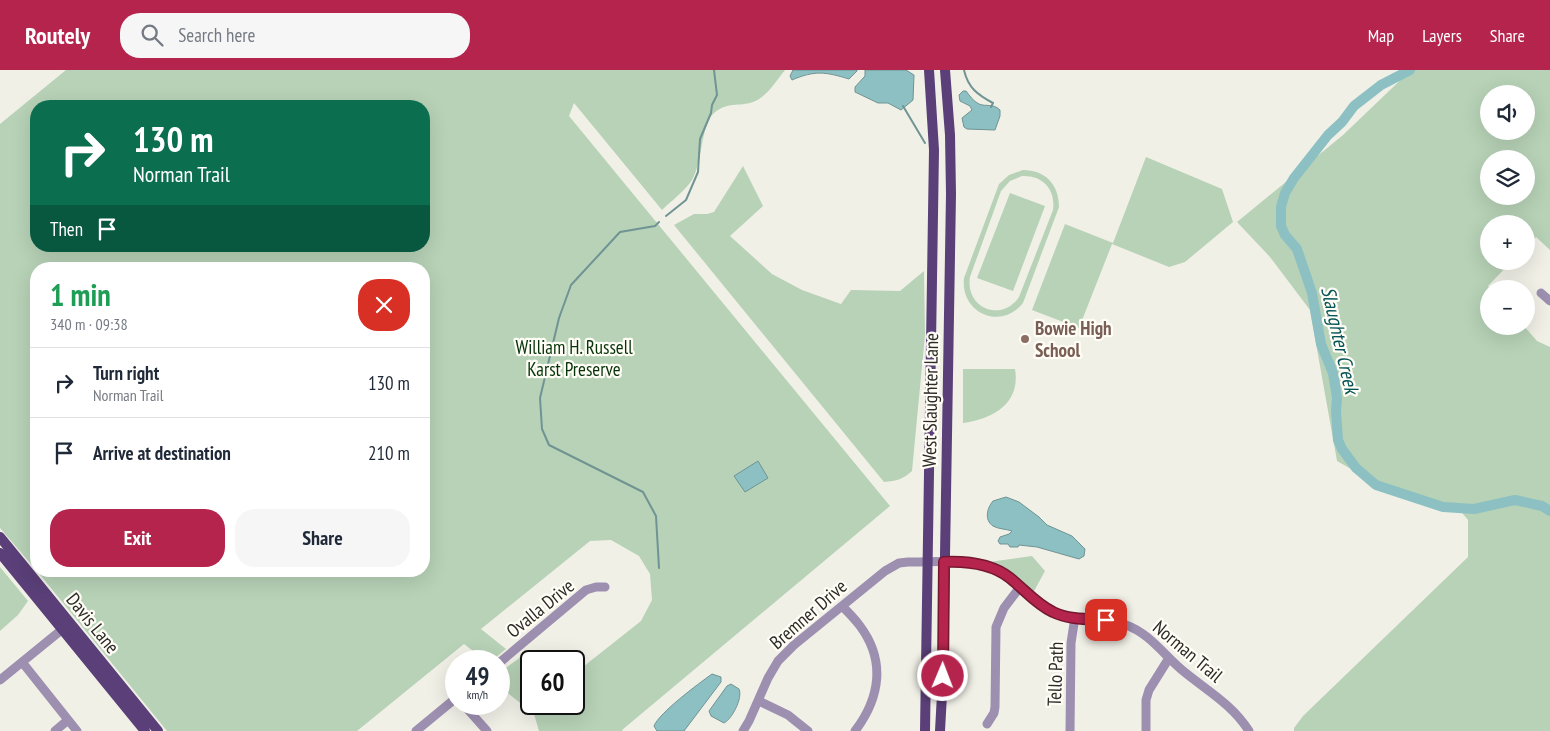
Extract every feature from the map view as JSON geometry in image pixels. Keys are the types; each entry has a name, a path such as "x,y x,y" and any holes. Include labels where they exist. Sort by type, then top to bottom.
{"main road":[{"name":"West Slaughter Lane","path":"924,731 934,150 929,70"},
{"name":"West Slaughter Lane","path":"940,731 943,676 951,194 945,70"},
{"path":"934,150 950,150"},
{"name":"Davis Lane","path":"0,537 145,731"},
{"name":"Davis Lane","path":"0,553 158,731"}],"street":[{"path":"1542,293 1550,301"},
{"name":"Bremner Drive","path":"743,731 778,661 794,646 892,567 908,562 928,562"},
{"name":"Norman Trail","path":"928,562 974,563 984,566 1004,574 1043,607 1054,613 1116,622 1142,633 1169,658 1226,704 1249,731"},
{"name":"Ovalla Drive","path":"510,654 586,590 605,587"},
{"path":"987,724 994,713 995,707 996,627 1004,608 1020,587"},
{"path":"842,606 866,634 872,648 877,669 877,686 873,701 868,713 855,731"},
{"name":"Tello Path","path":"1070,731 1071,648 1075,617"},
{"path":"0,680 66,626"},
{"path":"1146,731 1146,700 1149,690 1169,658"},
{"path":"22,662 77,731"},
{"path":"759,701 788,714 808,731"},
{"path":"416,731 445,707"},
{"path":"473,715 487,731"},
{"path":"56,731 68,720"}],"green space":[{"name":"William H. Russell Karst Preserve","path":"66,70 785,70 771,88 758,100 723,107 713,114 706,127 698,165 692,180 662,210 574,103 569,116 890,506 623,731 539,731 534,715 585,715 585,665 641,621 652,600 650,574 639,556 611,540 590,541 481,629 506,649 505,650 472,650 464,644 457,650 445,650 445,659 357,731 167,731 42,577 430,577 430,262 30,262 30,563 0,528 0,124"},
{"path":"1411,70 1550,70 1550,250 1535,238 1535,215 1480,215 1480,270 1503,270 1494,280 1480,280 1480,335 1532,335 1537,341 1550,347 1550,731 1294,731 1294,728 1303,716 1468,557 1468,520 1458,508 1381,486 1337,461 1310,310 1270,257 1237,222 1343,135"},
{"path":"1146,157 1222,189 1233,222 1185,262 1169,267 1112,244 1079,328 1032,310 1065,224 1113,243"},
{"path":"743,166 763,206 730,236 772,274 802,290 841,304 851,290 900,291 924,271 925,335 912,471 903,478 884,482 674,225 694,214 714,212"},
{"path":"1023,170 1044,176 1053,185 1059,207 1023,303 1014,311 1004,316 994,317 975,309 968,301 964,290 964,278 999,184 1009,175","holes":["1022,176 1029,176 1042,181 1050,190 1053,210 1019,297 1012,305 1003,309 994,310 986,308 973,297 970,288 970,277 1001,191 1010,181"]},
{"path":"1010,193 1045,206 1013,291 977,278"},
{"path":"963,369 1015,369 1016,381 1009,400 1002,408 984,418 963,423"},
{"path":"1032,556 1045,571 1033,593 1007,571 989,562"},
{"path":"0,567 28,601 18,615 0,631"},
{"name":"William H. Russell Karst Preserve","path":"520,657 520,703 510,695 510,665"}],"water":[{"path":"793,70 857,71 849,79 814,73 792,80 790,76"},
{"path":"865,70 906,70 914,75 913,100 901,110 888,103 878,103 855,92 855,87 865,76"},
{"path":"966,91 979,104 995,107 1000,110 995,130 967,129 964,127 962,118 972,110 970,106 960,101 959,95"},
{"path":"758,461 768,478 745,492 734,476"},
{"path":"1006,497 1019,502 1047,525 1072,536 1085,549 1084,556 1079,559 1037,547 1019,545 1018,547 1010,547 1008,544 1000,544 998,541 1000,537 1012,531 993,526 988,521 987,514 993,501"},
{"path":"712,674 721,677 721,682 684,731 657,731 654,726 657,720"},
{"path":"731,684 739,689 740,693 733,713 724,723 711,716 709,711 727,686"}],"waterway":[{"path":"666,216 686,200 698,172 700,139 717,95 714,70"},
{"path":"964,70 968,82 974,90 993,103 991,107"},
{"name":"Slaughter Creek","path":"1410,70 1381,85 1354,106 1294,178 1285,193 1281,207 1281,226 1285,235 1297,249 1312,293 1321,344 1333,373 1337,398 1338,440 1342,449 1356,468 1376,485 1443,507 1474,509 1515,500 1542,506 1550,511"},
{"path":"903,106 925,143"},
{"path":"659,222 655,226 620,232 571,285 559,318 540,398 542,429 549,445 643,492 656,516 659,568"}],"place":[{"name":"Bowie High School","path":"1025,339"}],"route":[{"path":"943,676 944,562 974,563 996,570 1010,578 1043,607 1054,613 1106,620"}]}
